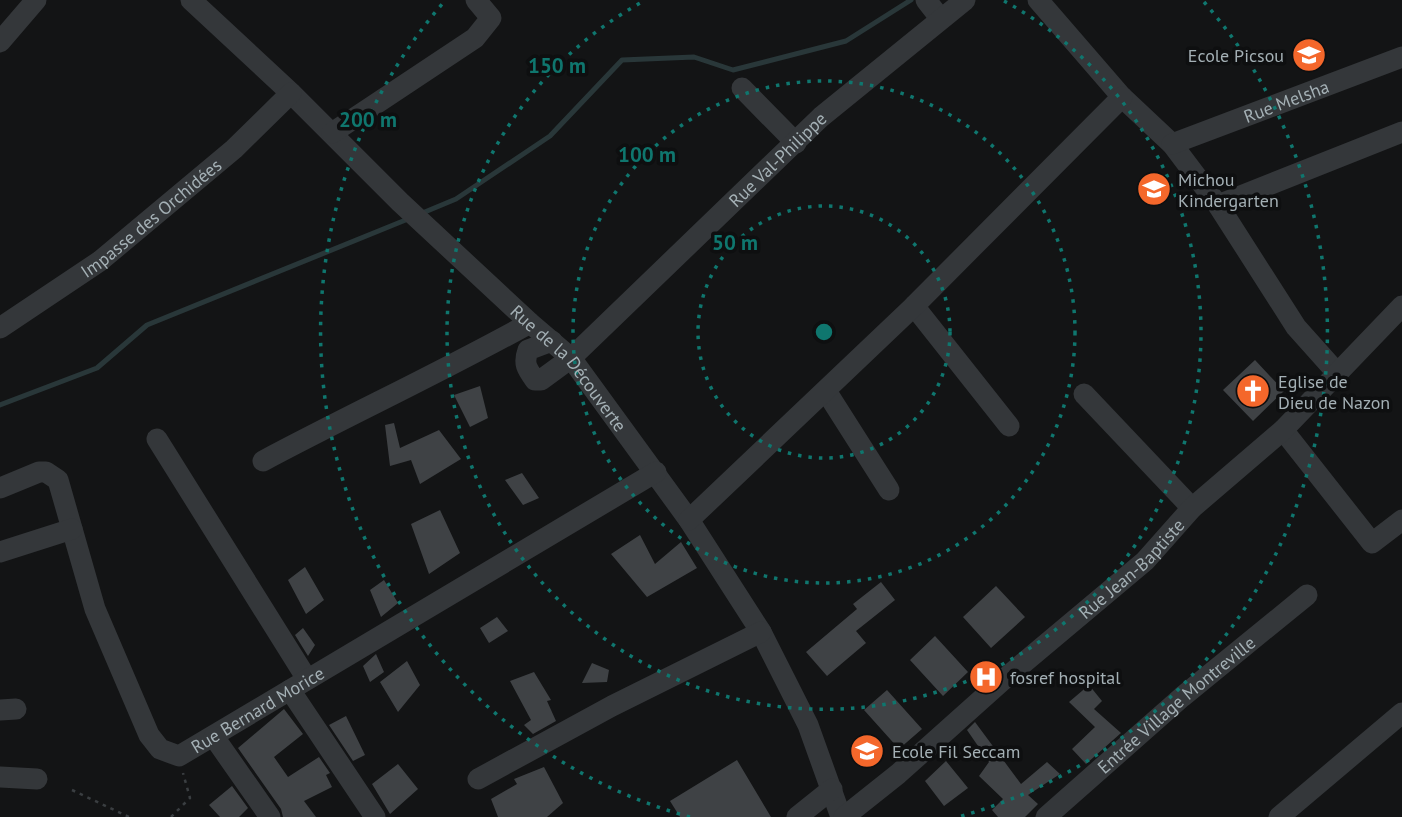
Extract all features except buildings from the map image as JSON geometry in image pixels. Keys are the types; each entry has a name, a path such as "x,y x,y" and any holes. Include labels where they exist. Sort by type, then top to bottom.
{"street":[{"path":"0,42 36,0"},
{"name":"Rue de la Découverte","path":"191,0 291,93 400,202 571,358 656,472 761,632 808,726 842,817"},
{"path":"332,133 475,38 491,18 476,0"},
{"name":"Rue Val-Philippe","path":"552,341 528,350 524,359 526,369 535,380 541,380 571,358 796,143 932,7 965,0"},
{"path":"1038,0 1122,97 1172,144 1218,205 1296,327 1338,374"},
{"name":"Rue Melsha","path":"1172,144 1402,57"},
{"path":"742,88 796,143"},
{"name":"Impasse des Orchidées","path":"0,328 100,261 234,149 291,93"},
{"path":"689,520 914,306 1122,97"},
{"path":"1218,205 1402,132"},
{"path":"914,306 1009,426"},
{"name":"Rue Jean-Baptiste","path":"842,817 898,774 1002,681 1145,561 1192,508 1283,430 1402,306"},
{"path":"263,461 447,369 530,323"},
{"path":"825,391 888,490"},
{"path":"1084,394 1192,508"},
{"path":"1283,430 1372,542 1402,520"},
{"path":"157,439 375,817"},
{"name":"Rue Bernard Morice","path":"0,488 39,472 54,475 58,480 95,608 149,735 160,749 179,756 656,472"},
{"path":"0,552 72,529"},
{"name":"Entrée Village Montreville","path":"1046,817 1182,697 1307,595"},
{"path":"478,779 612,706 761,632"},
{"path":"1279,817 1402,713"},
{"path":"214,737 270,817"},
{"path":"0,777 37,779"},
{"path":"797,817 832,789"}],"path":[{"path":"171,817 190,798 179,756"},
{"path":"72,790 129,817"}],"waterway":[{"path":"420,214 456,199 550,136 622,60 694,57 733,70 846,41 911,0"},
{"path":"0,405 97,368 147,325 408,219"}],"place":[{"name":"Ecole Picsou","path":"1309,55"},
{"name":"Michou Kindergarten","path":"1154,189"},
{"name":"Eglise de Dieu de Nazon","path":"1253,391"},
{"name":"fosref hospital","path":"986,677"},
{"name":"Ecole Fil Seccam","path":"867,751"}]}
